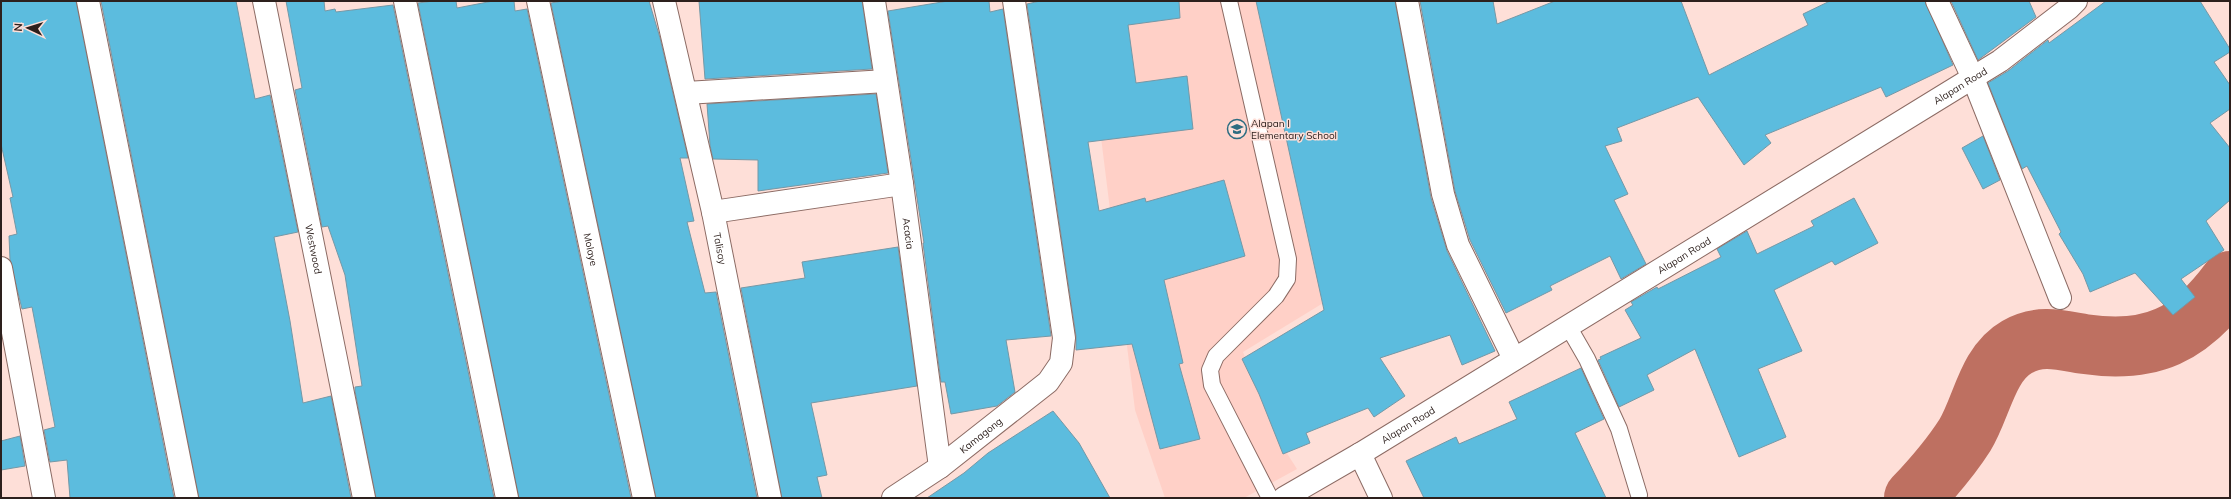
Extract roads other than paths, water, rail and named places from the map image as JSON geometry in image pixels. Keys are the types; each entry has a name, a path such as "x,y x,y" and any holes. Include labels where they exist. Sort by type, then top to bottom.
{"street":[{"path":"88,1 187,498"},
{"name":"Westwood","path":"264,1 364,498"},
{"path":"405,1 507,498"},
{"name":"Molaye","path":"538,1 644,498"},
{"name":"Talisay","path":"664,1 713,212 770,498"},
{"name":"Acacia","path":"874,1 902,184 940,467"},
{"name":"Kamagong","path":"892,498 940,467 1048,382 1061,363 1064,338 1014,1"},
{"path":"1407,1 1443,194 1458,245 1514,359"},
{"path":"1938,1 1973,78 2060,298"},
{"name":"Alapan Road","path":"1284,498 1360,454 1973,78 2000,61 2076,1"},
{"path":"686,93 886,80"},
{"path":"713,212 902,184"},
{"path":"1,268 44,498"},
{"path":"1360,454 1381,498"}],"lane":[{"path":"1230,1 1288,259 1287,279 1276,296 1216,356 1210,370 1212,385 1270,498"},
{"path":"1568,326 1587,359 1619,429 1639,495"}],"waterway":[{"path":"1914,498 1941,468 1960,443 1971,424 1992,375 2007,355 2017,347 2034,340 2042,339 2108,346 2130,346 2150,343 2168,336 2184,327 2200,315 2215,300 2230,281"}],"place":[{"name":"Alapan I Elementary School","path":"1237,129"}]}
